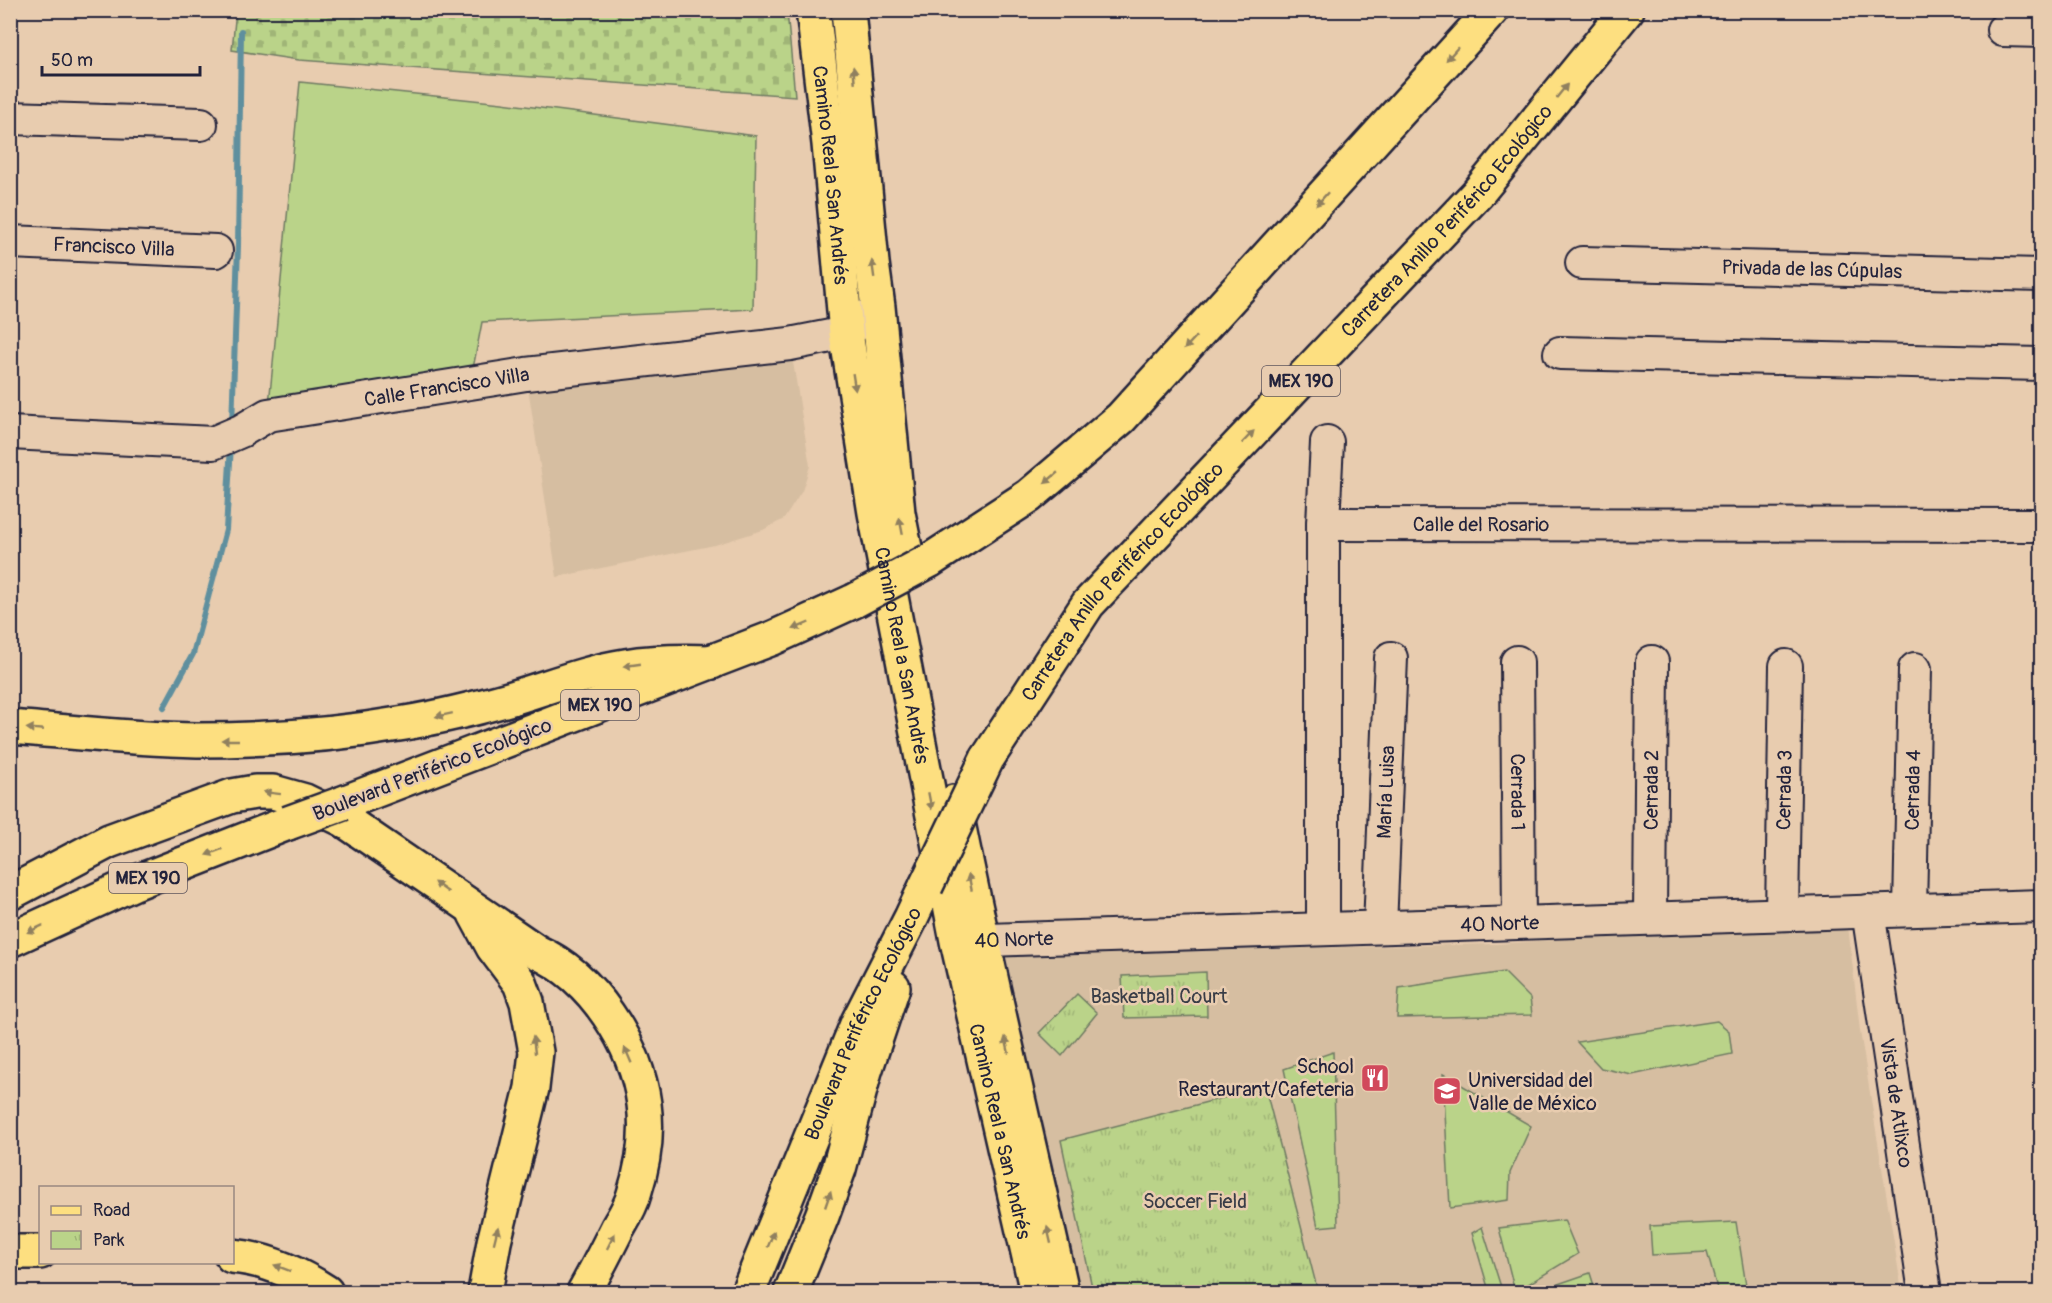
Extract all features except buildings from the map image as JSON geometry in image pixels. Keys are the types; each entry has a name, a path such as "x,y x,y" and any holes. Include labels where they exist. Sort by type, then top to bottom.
{"main road":[{"name":"Camino Real a San Andrés","path":"813,10 829,144 846,333 878,525 969,940 1002,1024 1062,1293"},
{"name":"Camino Real a San Andrés","path":"848,10 870,252 878,307 898,513 969,940 1037,1293"},
{"name":"Boulevard Periférico Ecológico","path":"10,940 132,884 712,662 812,621 929,561 1029,496 1121,418 1492,10"},
{"name":"Carretera Anillo Periférico Ecológico","path":"987,759 1088,604 1477,194 1627,10"},
{"path":"10,727 185,739 246,740 297,737 408,723 462,711 626,665 683,661 712,662"},
{"name":"Boulevard Periférico Ecológico","path":"748,1293 858,1022 987,759"},
{"path":"10,893 109,842 232,796 273,792 305,801 344,820 537,952 554,959 583,983 600,1002 630,1057 644,1104 645,1144 634,1197 584,1293"},
{"path":"472,908 494,947 520,983 527,1002 536,1052 532,1088 494,1242 485,1293"},
{"path":"791,1293 838,1169 897,974 911,918"},
{"path":"10,1252 39,1252"},
{"path":"234,1256 249,1257 280,1267 302,1276 326,1293"}],"street":[{"path":"2003,30 2042,31"},
{"path":"10,117 201,124"},
{"name":"Francisco Villa","path":"10,242 216,251"},
{"name":"Privada de las Cúpulas","path":"1582,263 2042,275"},
{"name":"Calle Francisco Villa","path":"10,433 227,437 268,416 526,374 759,349 846,333 878,307"},
{"path":"1560,352 2042,364"},
{"path":"1323,929 1323,524 1327,442"},
{"name":"Calle del Rosario","path":"1323,524 2042,525"},
{"name":"María Luisa","path":"1380,927 1391,658"},
{"name":"Cerrada 1","path":"1517,662 1519,922"},
{"name":"Cerrada 2","path":"1650,918 1652,662"},
{"name":"Cerrada 3","path":"1782,914 1786,666"},
{"name":"Cerrada 4","path":"1910,910 1915,669"},
{"name":"40 Norte","path":"969,940 2042,906"},
{"name":"Vista de Atlixco","path":"1868,911 1925,1293"}],"shaded area":[{"path":"790,344 810,466 802,491 784,519 763,530 715,545 557,577 526,374"},
{"name":"Universidad del Valle de México","path":"1848,926 1860,1031 1902,1292 1069,1292 997,952 1496,944 1659,933"}],"green space":[{"path":"236,10 787,11 795,96 299,60 232,50"},
{"path":"300,82 502,103 756,136 753,309 482,322 470,384 268,415"},
{"name":"Basketball Court","path":"1206,972 1207,1016 1124,1018 1122,976"},
{"path":"1504,972 1530,998 1532,1015 1397,1018 1399,988"},
{"path":"1077,994 1097,1013 1062,1056 1039,1033"},
{"path":"1717,1021 1729,1031 1732,1054 1632,1075 1601,1068 1577,1042"},
{"path":"1333,1052 1338,1225 1318,1227 1284,1069"},
{"path":"1443,1074 1531,1126 1510,1173 1509,1200 1450,1208"},
{"name":"Soccer Field","path":"1265,1087 1318,1292 1093,1292 1061,1140"},
{"path":"1564,1220 1578,1254 1515,1292 1499,1228"},
{"path":"1736,1222 1747,1292 1718,1292 1707,1252 1652,1255 1650,1226"},
{"path":"1482,1227 1501,1287 1489,1291 1472,1233"},
{"path":"1590,1273 1596,1292 1560,1292 1558,1284"}],"waterway":[{"path":"232,426 238,246 241,31"},
{"path":"164,707 193,654 226,530 231,445"}],"place":[{"name":"School Restaurant/Cafeteria","path":"1375,1078"},
{"name":"Universidad del Valle de México","path":"1447,1091"}]}
